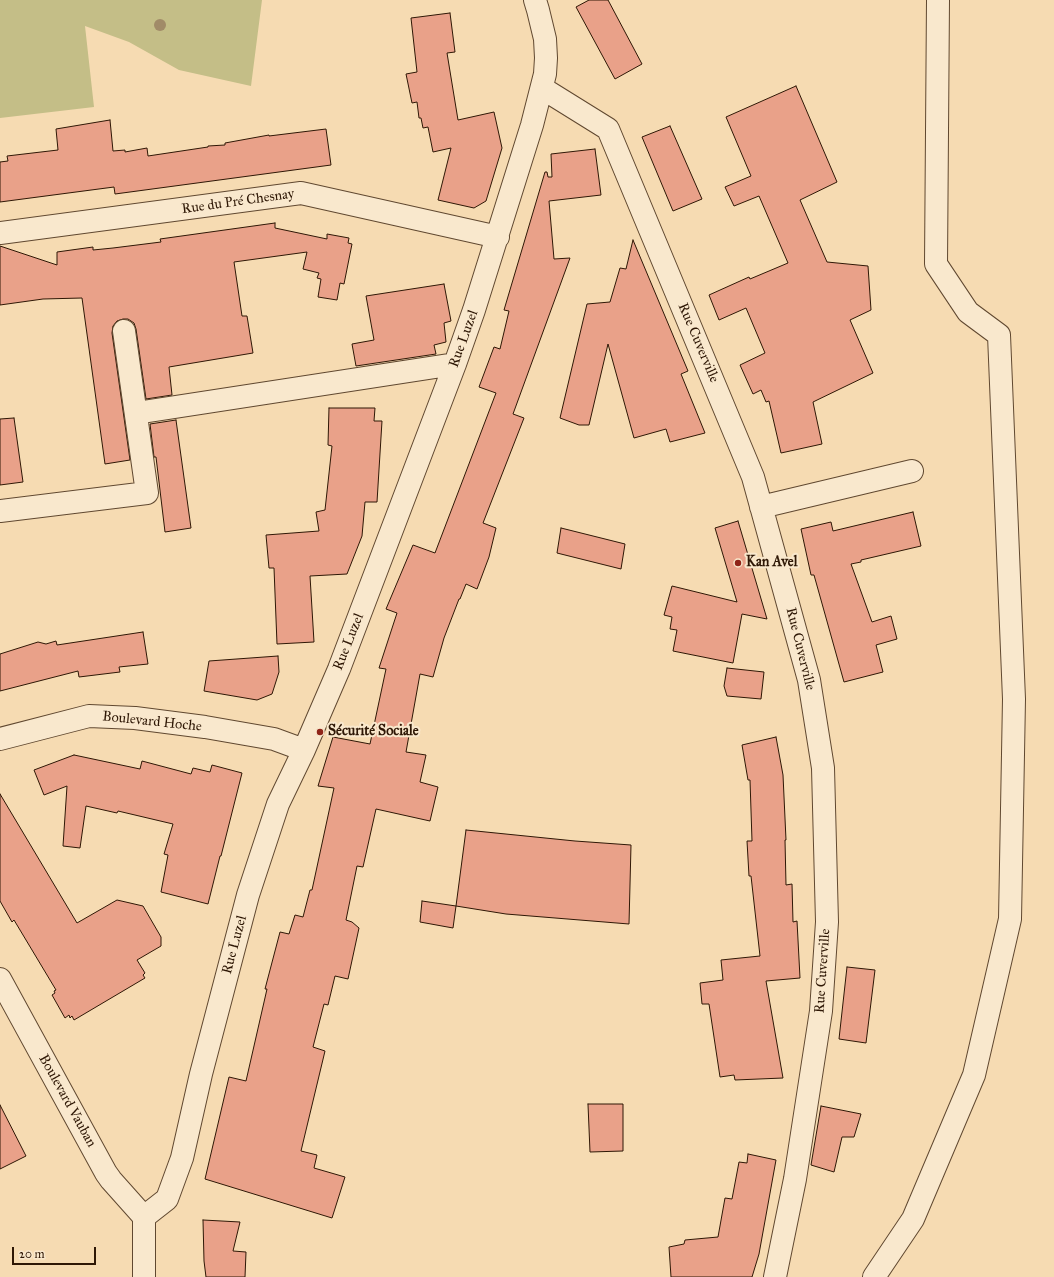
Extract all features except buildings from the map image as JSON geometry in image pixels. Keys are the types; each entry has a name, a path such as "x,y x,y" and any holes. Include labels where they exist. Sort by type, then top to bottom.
{"street":[{"name":"Rue Luzel","path":"144,1217 167,1199 182,1158 201,1074 248,895 278,804 304,750 342,662 455,364 498,236 545,74 545,39 535,0"},
{"path":"874,1277 913,1219 974,1075 1010,920 1014,699 999,335 968,312 936,264 938,0"},
{"name":"Rue Cuverville","path":"542,88 608,129 753,477 809,680 823,768 827,922 820,1018 795,1179 775,1277"},
{"name":"Rue du Pré Chesnay","path":"0,233 301,193 498,236"},
{"path":"0,511 147,493 124,331"},
{"path":"136,413 455,364"},
{"path":"761,507 912,471"},
{"name":"Boulevard Hoche","path":"0,739 89,716 127,718 204,727 274,739 304,750"},
{"name":"Boulevard Vauban","path":"0,979 106,1173 144,1217"},
{"path":"144,1217 144,1277"}],"shaded area":[{"path":"0,0 262,0 251,86 179,70 129,42 85,26 94,107 0,118"}],"place":[{"name":"Kan Avel","path":"738,563"},
{"name":"Sécurité Sociale","path":"320,732"}]}
